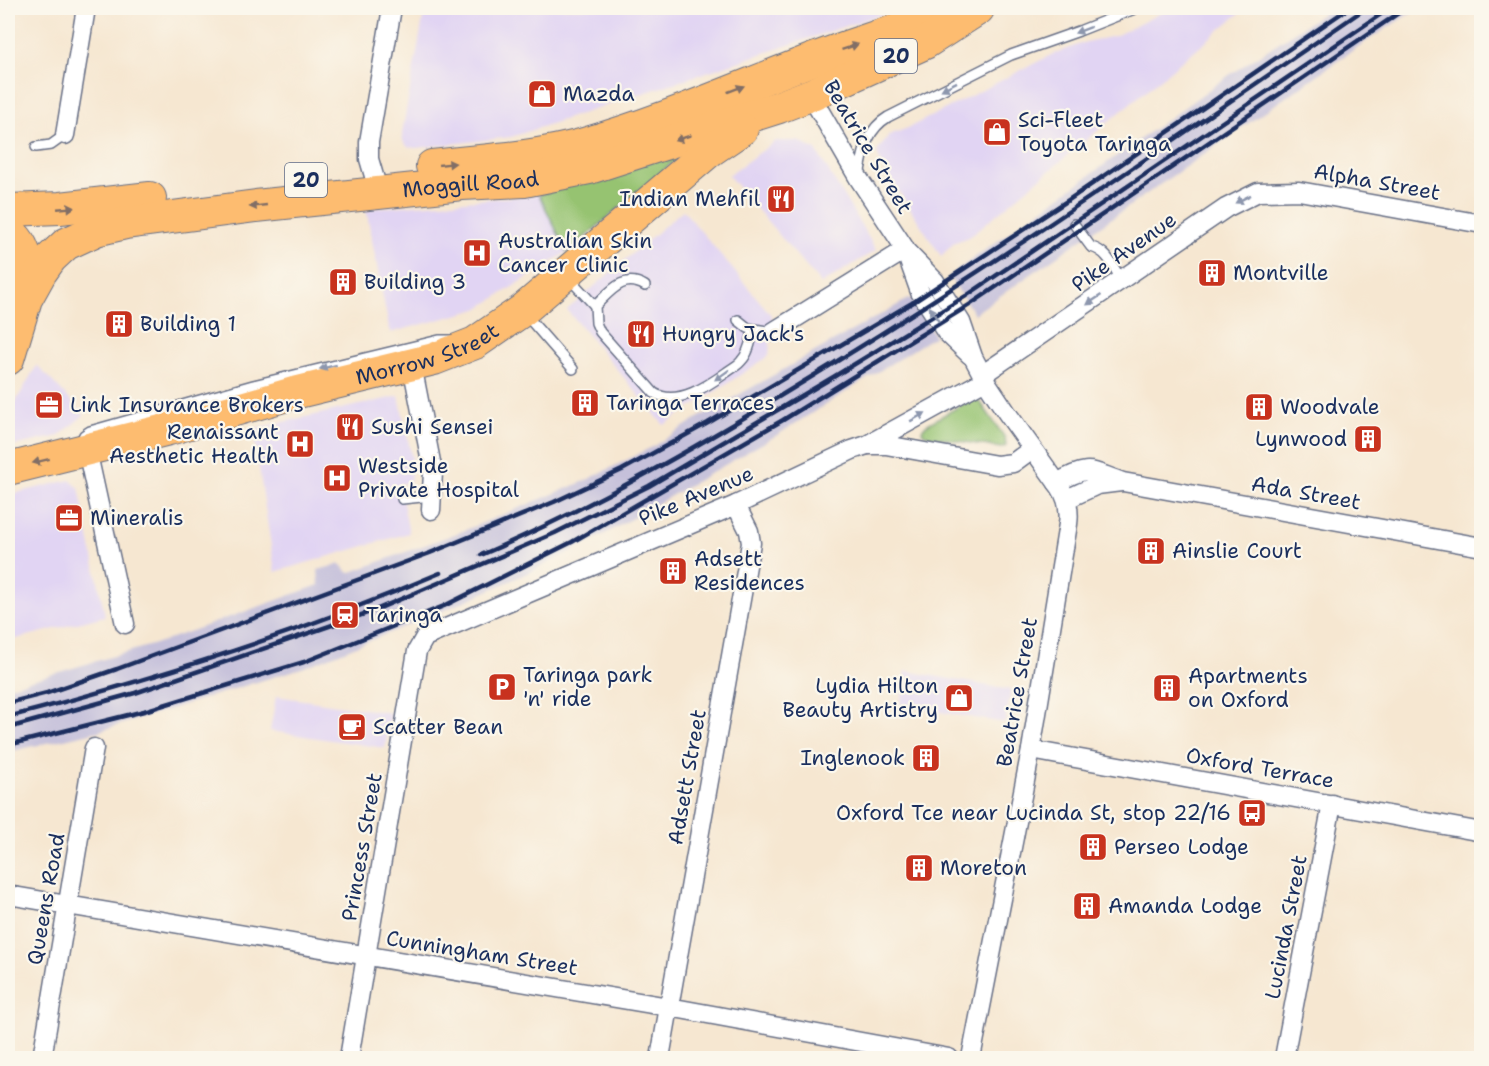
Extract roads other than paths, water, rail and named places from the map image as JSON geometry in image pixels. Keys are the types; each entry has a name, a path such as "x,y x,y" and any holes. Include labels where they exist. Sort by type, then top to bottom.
{"highway":[{"name":"Moggill Road","path":"8,210 376,183 514,182 552,176 613,161 779,107 924,43 980,8"},
{"name":"Moggill Road","path":"8,359 26,297 41,272 56,253 78,237 105,227 376,183 579,145 651,122 795,66 914,24 980,8"},
{"name":"Morrow Street","path":"8,469 169,429 294,393 442,357 475,342 501,327 523,310 708,152 779,107"},
{"path":"8,231 17,239 24,253 28,276 26,297"}],"street":[{"path":"65,135 86,8"},
{"path":"376,183 369,159 369,142 392,8"},
{"name":"Beatrice Street","path":"795,66 859,179 905,250 935,281 961,322 972,357 983,377 1057,483 1067,499 1069,510 1031,750 970,1059"},
{"name":"Alpha Street","path":"1299,190 1482,224"},
{"name":"Pike Avenue","path":"421,643 425,637 736,505 867,445 983,377 1226,208 1258,192 1299,190"},
{"path":"773,332 905,250"},
{"path":"412,365 434,472 432,503"},
{"path":"867,445 886,445 997,465 1013,463 1032,449"},
{"path":"81,452 125,624"},
{"name":"Ada Street","path":"1057,483 1075,473 1091,471 1123,482 1482,547"},
{"name":"Ada Street","path":"1067,499 1097,485 1123,482"},
{"name":"Adsett Street","path":"660,1059 751,543 749,531 736,505"},
{"name":"Princess Street","path":"349,1059 417,651 421,643"},
{"name":"Queens Road","path":"42,1059 94,748"},
{"name":"Oxford Terrace","path":"1031,750 1482,832"},
{"name":"Lucinda Street","path":"1284,1059 1332,804"},
{"name":"Cunningham Street","path":"8,896 669,1007 949,1059"}],"lane":[{"path":"859,179 867,140 875,126 883,120 1011,55 1137,8"},
{"path":"36,147 51,145 65,135"},
{"path":"1074,224 1091,248 1101,250 1106,255 1122,281"},
{"path":"566,274 595,306 596,323 600,332 654,393 668,398 703,388 742,361 754,329"},
{"path":"595,306 623,281 633,281 645,286"},
{"path":"523,310 573,369"},
{"path":"738,320 745,327 773,332"},
{"path":"81,452 82,438 88,432 154,412 439,340 475,342"},
{"path":"402,499 432,503"}],"railway":[{"path":"8,703 47,693 117,669 430,553 554,502 622,470 708,423 912,303 1070,199 1349,8"},
{"path":"481,555 565,516 648,473 808,379 1020,244 1366,8"},
{"path":"8,728 135,693 373,611 555,533 649,486 966,296 1390,8"},
{"path":"8,745 144,711 304,662 444,606 572,542 783,420 971,304 1406,8"},
{"path":"8,717 172,671 280,635 440,573"}],"place":[{"name":"Mazda","path":"542,94"},
{"name":"Sci-Fleet Toyota Taringa","path":"997,132"},
{"name":"Indian Mehfil","path":"781,199"},
{"name":"Australian Skin Cancer Clinic","path":"477,253"},
{"name":"Montville","path":"1212,273"},
{"name":"Building 3","path":"343,282"},
{"name":"Building 1","path":"119,324"},
{"name":"Hungry Jack's","path":"641,334"},
{"name":"Taringa Terraces","path":"585,403"},
{"name":"Link Insurance Brokers","path":"49,405"},
{"name":"Woodvale","path":"1259,407"},
{"name":"Sushi Sensei","path":"350,427"},
{"name":"Lynwood","path":"1368,439"},
{"name":"Renaissant Aesthetic Health","path":"300,444"},
{"name":"Westside Private Hospital","path":"337,478"},
{"name":"Mineralis","path":"69,518"},
{"name":"Ainslie Court","path":"1151,551"},
{"name":"Adsett Residences","path":"673,571"},
{"name":"Taringa","path":"345,615"},
{"name":"Taringa park 'n' ride","path":"502,687"},
{"name":"Apartments on Oxford","path":"1167,688"},
{"name":"Lydia Hilton Beauty Artistry","path":"959,698"},
{"name":"Scatter Bean","path":"352,727"},
{"name":"Inglenook","path":"926,758"},
{"name":"Oxford Tce near Lucinda St, stop 22/16","path":"1252,813"},
{"name":"Perseo Lodge","path":"1093,847"},
{"name":"Moreton","path":"919,868"},
{"name":"Amanda Lodge","path":"1087,906"}]}
